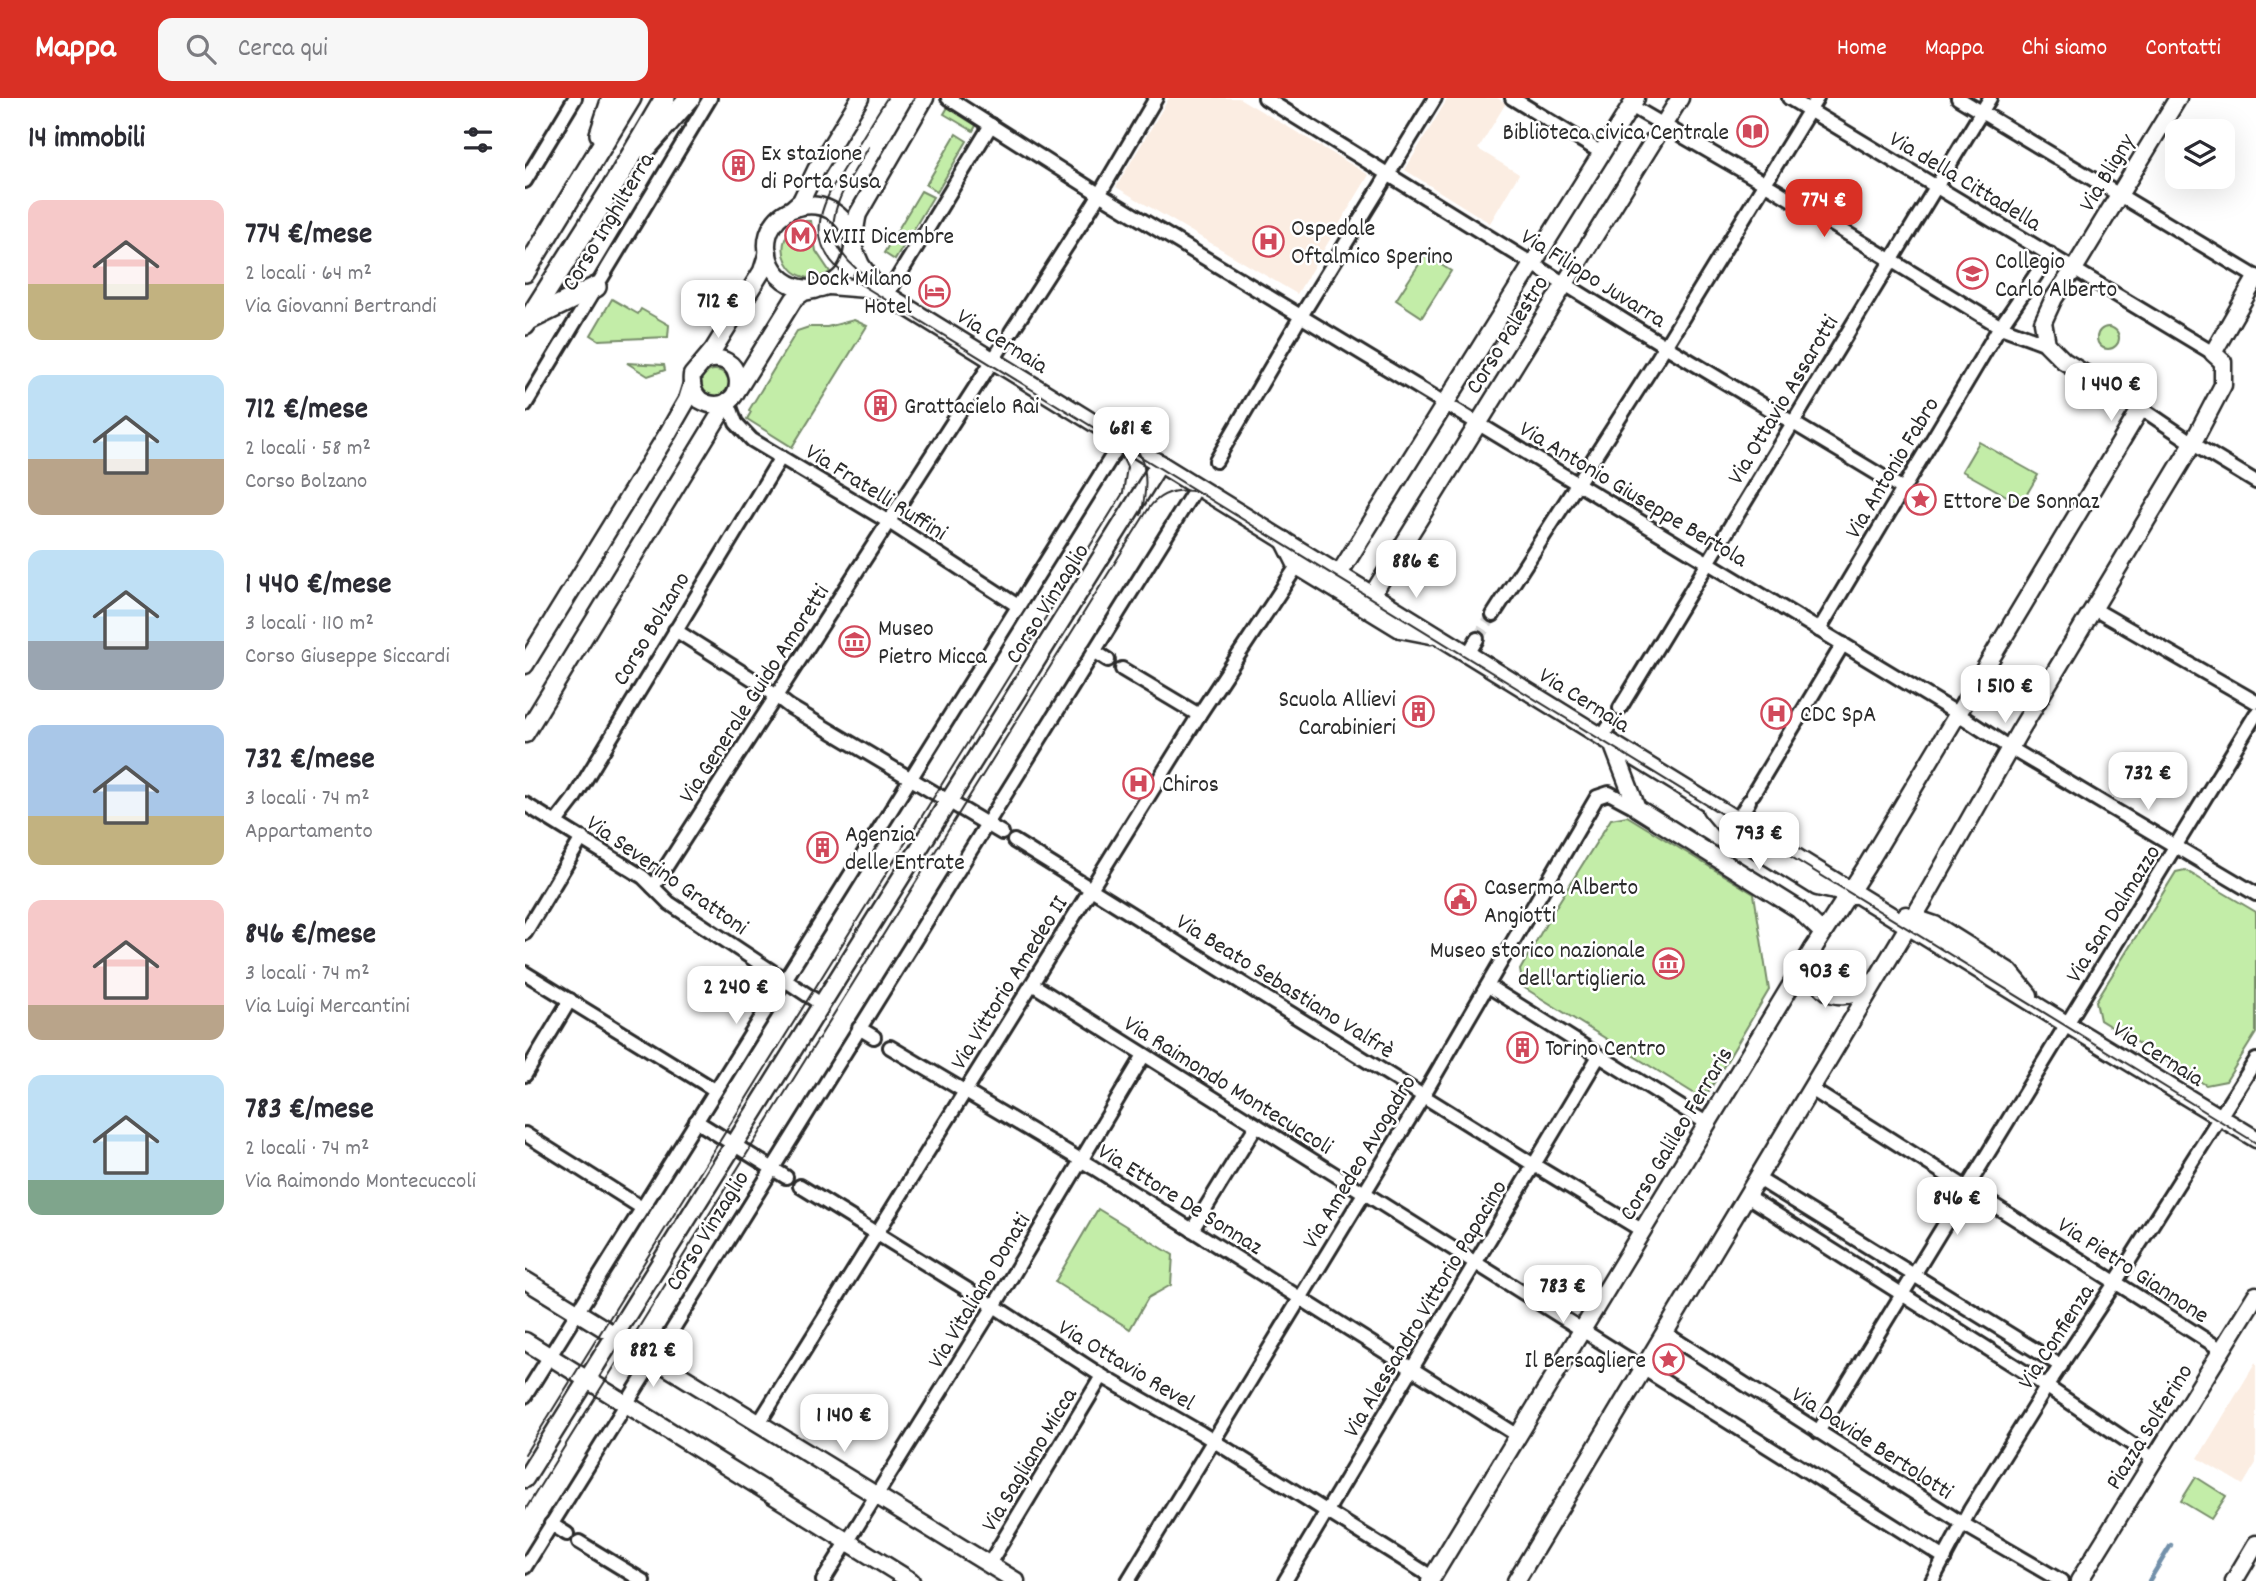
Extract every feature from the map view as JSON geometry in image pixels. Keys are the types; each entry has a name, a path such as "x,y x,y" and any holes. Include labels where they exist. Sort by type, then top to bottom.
{"main road":[{"path":"591,162 612,98"},
{"name":"Corso Inghilterra","path":"525,272 631,98"},
{"name":"Corso Inghilterra","path":"526,323 615,183 665,98"},
{"path":"615,183 690,98"},
{"path":"526,323 596,288"}],"street":[{"name":"Corso Inghilterra","path":"525,405 710,98"},
{"path":"525,666 687,400 695,369 704,361 759,276 766,263 768,238 772,227 779,217 801,201 816,170 860,98"},
{"path":"768,252 772,267 788,284 807,289 824,287 844,274 849,264 858,214 925,98"},
{"name":"Via Antonio Giuseppe Bertola","path":"948,98 1100,194 1303,313 1707,564 2256,894"},
{"name":"Via Generale Guido Amoretti","path":"653,887 1100,194 1156,98"},
{"name":"Via Filippo Juvarra","path":"1265,98 1664,346 1903,489"},
{"path":"1216,461 1435,98"},
{"path":"1512,98 1602,153"},
{"name":"Corso Palestro","path":"1372,595 1680,98"},
{"name":"Via della Cittadella","path":"1789,98 2213,353"},
{"path":"1493,615 1578,484 1817,98"},
{"path":"1516,1581 1877,978 2192,442 2223,385 2223,362 2213,353 2256,278 1958,98"},
{"name":"Via Ottavio Assarotti","path":"1607,740 1616,714 1990,98"},
{"name":"Via Bligny","path":"2047,344 2043,329 2045,316 2178,98"},
{"path":"525,181 570,100"},
{"path":"1634,102 1664,124 2001,327 2047,344 2064,361 2256,482"},
{"name":"Corso Palestro","path":"1339,574 1634,102"},
{"path":"883,292 991,125"},
{"path":"794,207 815,204 830,209 843,219 853,243"},
{"name":"Via Cernaia","path":"853,243 861,265 883,292 1855,894 1890,913 1911,920 2067,1024 2256,1139"},
{"name":"Via Antonio Fabro","path":"1819,630 2001,327 2050,254"},
{"name":"Via Cernaia","path":"824,287 883,292"},
{"name":"Corso Bolzano","path":"525,734 794,299 804,292 824,287"},
{"path":"692,384 698,397 705,403 720,404 732,397 738,379 733,366 720,359 704,361"},
{"name":"Via Fratelli Ruffini","path":"732,397 736,423 752,440 889,522 1018,606"},
{"name":"Corso Galileo Ferraris","path":"1431,1579 1813,949 1855,894 1958,714 2141,408"},
{"name":"Corso Vinzaglio","path":"525,1396 1122,440"},
{"name":"Corso Bolzano","path":"556,822 569,807 781,457"},
{"name":"Corso Vinzaglio","path":"525,1479 1160,463"},
{"name":"Corso Vinzaglio","path":"525,1567 1197,486"},
{"path":"1282,538 1297,566"},
{"name":"Via Cernaia","path":"1297,566 1400,629 1442,638"},
{"name":"Via Vittorio Amedeo II","path":"759,1423 1199,715 1297,566"},
{"path":"2094,609 2256,702"},
{"path":"675,631 909,780 1002,833"},
{"path":"1468,654 1477,639"},
{"path":"1738,820 1843,644"},
{"path":"1094,651 1108,660"},
{"path":"1122,669 1199,715"},
{"name":"Via San Dalmazzo","path":"1818,1432 2256,715"},
{"path":"1607,740 1637,808 1798,909 1823,933"},
{"name":"Via Amedeo Avogadro","path":"1128,1581 1488,986 1597,797 1609,793 1637,808"},
{"name":"Via Cernaia","path":"1703,798 1732,834 1817,887 1855,894"},
{"name":"Via Severino Grattoni","path":"525,804 643,877 669,903 821,1004"},
{"path":"525,933 582,838"},
{"name":"Via Beato Sebastiano Valfrè","path":"1014,841 1643,1231"},
{"path":"1813,949 1816,976 1829,992 1839,995 1857,993 1877,978"},
{"path":"525,973 715,1090"},
{"name":"Via Raimondo Montecuccoli","path":"1032,984 1580,1331"},
{"path":"1488,986 1708,1124"},
{"path":"525,1074 570,1000"},
{"path":"859,1028 874,1037"},
{"name":"Via Ettore De Sonnaz","path":"890,1047 1300,1296 1517,1435"},
{"name":"Via Vitaliano Donati","path":"823,1581 994,1306 1144,1055"},
{"name":"Via Alessandro Vittorio Papacino","path":"1285,1581 1599,1056"},
{"name":"Via Confienza","path":"1932,1581 2046,1386 2115,1283 2256,1060"},
{"name":"Via Pietro Giannone","path":"1811,1089 2222,1350"},
{"name":"Corso Vinzaglio","path":"696,1121 772,1168"},
{"path":"1192,1230 1256,1126"},
{"path":"525,1134 642,1208"},
{"path":"772,1168 786,1177"},
{"path":"1757,1178 1915,1273 2061,1366"},
{"name":"Via Ottavio Revel","path":"800,1186 1431,1579"},
{"path":"1747,1196 2046,1386 2154,1459"},
{"path":"525,1280 1016,1581"},
{"name":"Piazza Solferino","path":"2079,1581 2256,1296"},
{"path":"1580,1331 1643,1367 1945,1558"},
{"name":"Via Davide Bertolotti","path":"1665,1333 1963,1524 2061,1581"},
{"path":"525,1341 911,1581"},
{"name":"Via Sagliano Micca","path":"989,1564 1102,1376"},
{"path":"551,1524 567,1534"},
{"path":"579,1542 643,1581"},
{"path":"2234,1581 2256,1544"}],"shaded area":[{"name":"Ospedale Oftalmico Sperino","path":"1169,98 1239,98 1369,175 1297,294 1116,187"},
{"path":"1448,98 1497,98 1506,103 1478,149 1519,174 1490,223 1405,170"},
{"path":"2256,1362 2256,1463 2243,1485 2198,1458"}],"green space":[{"path":"948,107 977,124 973,131 944,114"},
{"path":"956,134 967,141 937,192 926,185"},
{"path":"921,191 933,197 895,260 884,253"},
{"path":"805,221 811,221 816,251 830,272 816,278 804,277 794,271 787,262 784,251 785,239 792,229"},
{"path":"1425,255 1451,271 1422,317 1396,300"},
{"path":"612,299 638,314 641,309 669,325 668,337 599,340 591,335"},
{"path":"854,320 867,326 792,447 747,419 751,412 749,410 797,331"},
{"path":"2108,327 2116,330 2119,338 2116,346 2108,349 2100,346 2097,338 2100,330"},
{"path":"627,363 664,365 665,370 648,376"},
{"path":"715,370 725,374 729,384 725,394 715,398 705,394 701,384 705,374"},
{"path":"1979,442 2038,475 2021,504 1962,471"},
{"path":"1627,816 1754,894 1769,990 1709,1091 1695,1094 1523,987 1520,970 1552,913 1611,819"},
{"path":"2185,870 2256,912 2256,1033 2226,1081 2206,1085 2100,1020 2096,1001 2176,872"},
{"path":"1098,1209 1173,1255 1171,1285 1148,1298 1130,1329 1055,1282"},
{"path":"2196,1477 2226,1496 2211,1519 2181,1501"}],"waterway":[{"path":"2149,1581 2171,1545"}],"tunnel":[{"path":"1477,639 1493,615"}],"tram line":[{"path":"887,98 832,188 821,217 822,246 830,260 844,274 2256,1143"},
{"path":"866,276 848,261 838,245 834,230 840,197 869,147"},
{"path":"525,1454 1123,493 1127,467 1115,442"},
{"path":"1138,451 1144,466 1145,482 1141,515"},
{"path":"525,1510 1149,508 1159,498 1171,492 1198,492"}],"place":[{"name":"Biblioteca civica Centrale","path":"1752,131"},
{"name":"Ex stazione di Porta Susa","path":"738,166"},
{"name":"XVIII Dicembre","path":"800,235"},
{"name":"Ospedale Oftalmico Sperino","path":"1268,241"},
{"name":"Collegio Carlo Alberto","path":"1972,274"},
{"name":"Dock Milano Hotel","path":"935,291"},
{"name":"Grattacielo Rai","path":"881,405"},
{"name":"Ettore De Sonnaz","path":"1920,500"},
{"name":"Museo Pietro Micca","path":"855,641"},
{"name":"Scuola Allievi Carabinieri","path":"1419,712"},
{"name":"CDC SpA","path":"1777,713"},
{"name":"Chiros","path":"1139,783"},
{"name":"Agenzia delle Entrate","path":"822,847"},
{"name":"Caserma Alberto Angiotti","path":"1461,900"},
{"name":"Museo storico nazionale dell'artiglieria","path":"1668,963"},
{"name":"Torino Centro","path":"1522,1047"},
{"name":"Il Bersagliere","path":"1669,1359"}]}
